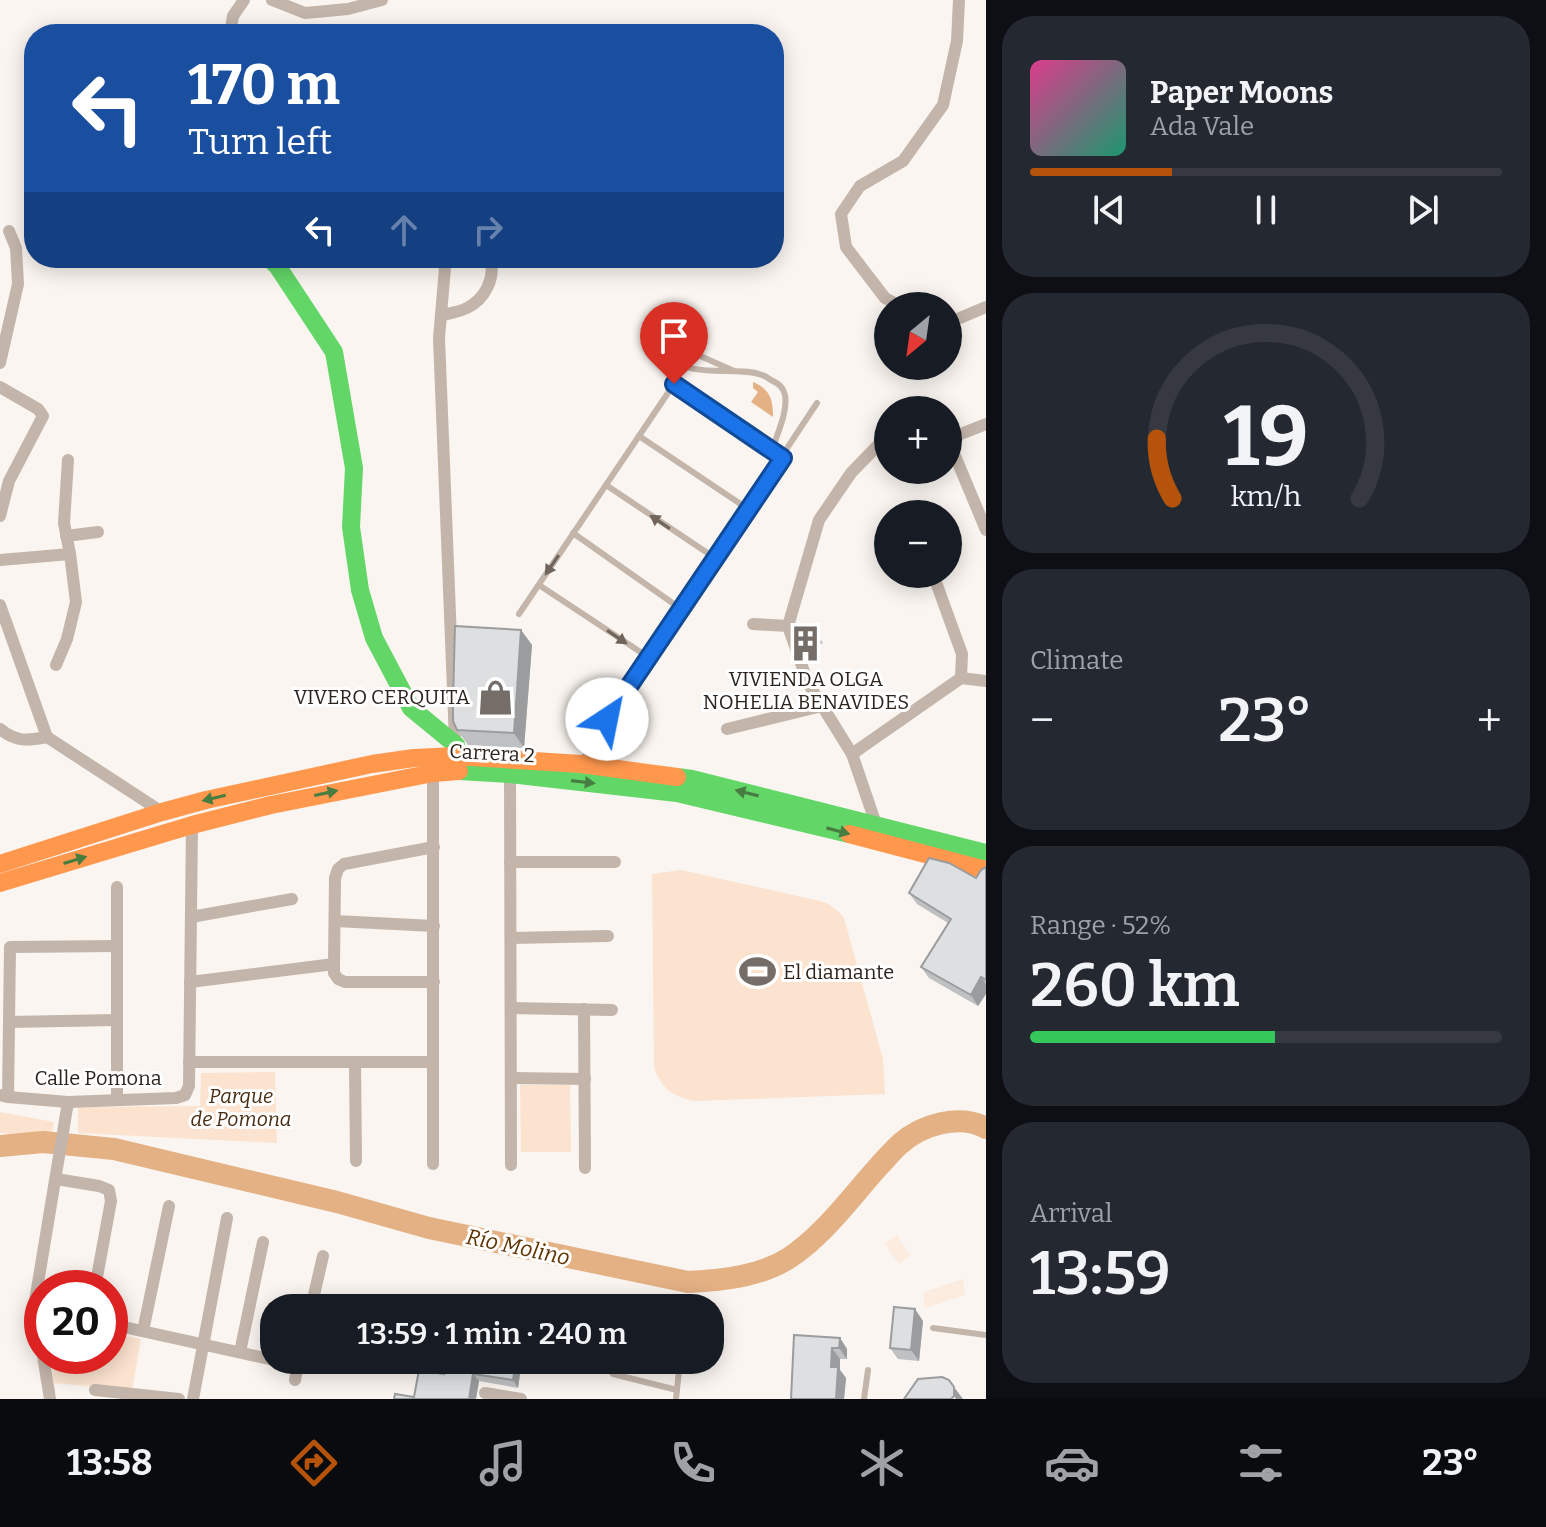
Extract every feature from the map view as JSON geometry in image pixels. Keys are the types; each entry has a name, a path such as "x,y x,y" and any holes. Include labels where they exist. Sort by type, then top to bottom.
{"main road":[{"path":"279,268 334,352 354,468 351,527 360,590 374,638 411,708 455,747"},
{"name":"Carrera 2","path":"0,864 206,800 455,747 692,779 986,853"},
{"name":"Carrera 2","path":"0,883 192,825 271,805 457,771 677,793 986,870"}],"street":[{"path":"232,24 233,16 244,0"},
{"path":"272,0 305,13 348,9 382,0"},
{"path":"880,292 846,247 841,214 860,186 903,161 943,105 957,41 959,0"},
{"path":"0,363 18,284 16,248 9,231"},
{"path":"445,268 439,338 455,747"},
{"path":"441,316 468,308 485,293 493,268"},
{"path":"962,317 986,307"},
{"path":"0,387 38,409 43,416 5,478 0,516"},
{"path":"962,433 986,424"},
{"path":"874,449 851,473 819,520 788,626 808,683 852,754 876,824"},
{"path":"56,665 67,639 76,602 64,523 68,460"},
{"path":"962,473 986,530"},
{"path":"66,536 98,532"},
{"path":"0,560 70,554"},
{"path":"938,588 962,654 961,678"},
{"path":"0,605 47,737 162,812"},
{"path":"753,624 788,626"},
{"path":"852,754 961,678 986,681"},
{"path":"727,729 822,706"},
{"path":"0,729 27,741 47,737"},
{"path":"433,773 433,1164"},
{"path":"510,774 511,1165"},
{"name":"Calle Pomona","path":"117,946 10,947 4,1096 68,1102 176,1098 185,1095 189,1086 192,825"},
{"path":"434,847 344,864 338,869 335,878 334,964 334,973 345,982 434,982"},
{"path":"510,862 615,862"},
{"path":"117,887 117,1100"},
{"path":"191,917 292,899"},
{"path":"335,921 434,926"},
{"path":"511,938 608,936"},
{"path":"190,982 334,964"},
{"path":"511,1008 612,1010"},
{"path":"584,1009 585,1168"},
{"path":"9,1022 116,1020"},
{"path":"189,1062 433,1062"},
{"path":"355,1062 356,1161"},
{"path":"511,1078 585,1079"},
{"path":"43,1270 68,1102"},
{"path":"56,1179 109,1190 111,1201 98,1270"},
{"path":"143,1331 169,1206"},
{"path":"193,1399 227,1218"},
{"path":"240,1352 263,1242"},
{"path":"314,1294 323,1256"},
{"path":"128,1328 260,1357"},
{"path":"46,1374 50,1399"},
{"path":"295,1380 296,1374"},
{"path":"95,1390 179,1399"},
{"path":"485,1393 521,1399"}],"lane":[{"path":"734,371 683,349 673,351 671,356 675,362 694,368 760,374 783,389 785,399 772,450"},
{"path":"519,614 674,384 783,458"},
{"path":"581,764 594,739 817,403"},
{"path":"639,436 748,509"},
{"path":"606,485 715,558"},
{"path":"573,533 681,609"},
{"path":"539,585 648,657"},
{"path":"933,1328 986,1335"},
{"path":"864,1399 868,1370"},
{"path":"613,1374 677,1390"},
{"path":"676,1399 679,1374"}],"shaded area":[{"path":"753,382 769,395 773,417 751,402 758,392 753,388"},
{"path":"897,1235 911,1255 899,1264 885,1244"},
{"path":"963,1279 965,1295 925,1308 923,1292"}],"green space":[{"name":"El diamante","path":"681,870 820,901 844,918 883,1059 885,1094 695,1101 674,1094 664,1086 654,1067 652,874"},
{"name":"Parque de Pomona","path":"275,1072 277,1143 78,1133 78,1107 200,1106 201,1073"},
{"path":"520,1085 570,1085 571,1152 521,1152"},
{"path":"0,1112 54,1122 51,1137 0,1133"},
{"path":"128,1336 141,1339 132,1390 54,1383 53,1374 128,1374"}],"building":[{"name":"VIVERO CERQUITA","path":"455,626 521,630 514,733 457,730 453,721"},
{"path":"794,626 815,632 799,640"},
{"path":"929,858 949,863 976,878 986,867 986,980 981,977 971,995 921,967 951,919 909,893"},
{"path":"894,1307 915,1309 911,1350 890,1348"},
{"path":"794,1335 840,1338 839,1348 832,1348 831,1367 838,1367 836,1399 791,1399"},
{"path":"418,1374 473,1374 469,1399 394,1399 395,1394 414,1397"},
{"path":"473,1374 514,1374 513,1380"},
{"path":"942,1377 954,1387 951,1399 904,1399 918,1379"}],"waterway":[{"name":"Río Molino","path":"0,1146 43,1142 114,1149 337,1202 429,1228 688,1282 753,1273 789,1258 825,1227 897,1146 919,1131 953,1121 986,1128"}],"traffic: fast":[{"path":"279,268 334,352 354,468 351,527 360,590 374,638 411,708 456,745 455,756"},
{"path":"459,771 677,793 849,834"},
{"path":"677,777 986,853"}],"traffic: slow":[{"path":"0,864 206,800 372,764 414,758 455,756 581,764 677,777"},
{"path":"0,883 192,825 271,805 433,773 459,771"},
{"path":"849,834 986,870"}],"place":[{"name":"VIVIENDA OLGA NOHELIA BENAVIDES","path":"806,644"},
{"name":"VIVERO CERQUITA","path":"496,697"},
{"name":"El diamante","path":"757,972"}],"route":[{"path":"607,719 783,458 674,384"}]}
